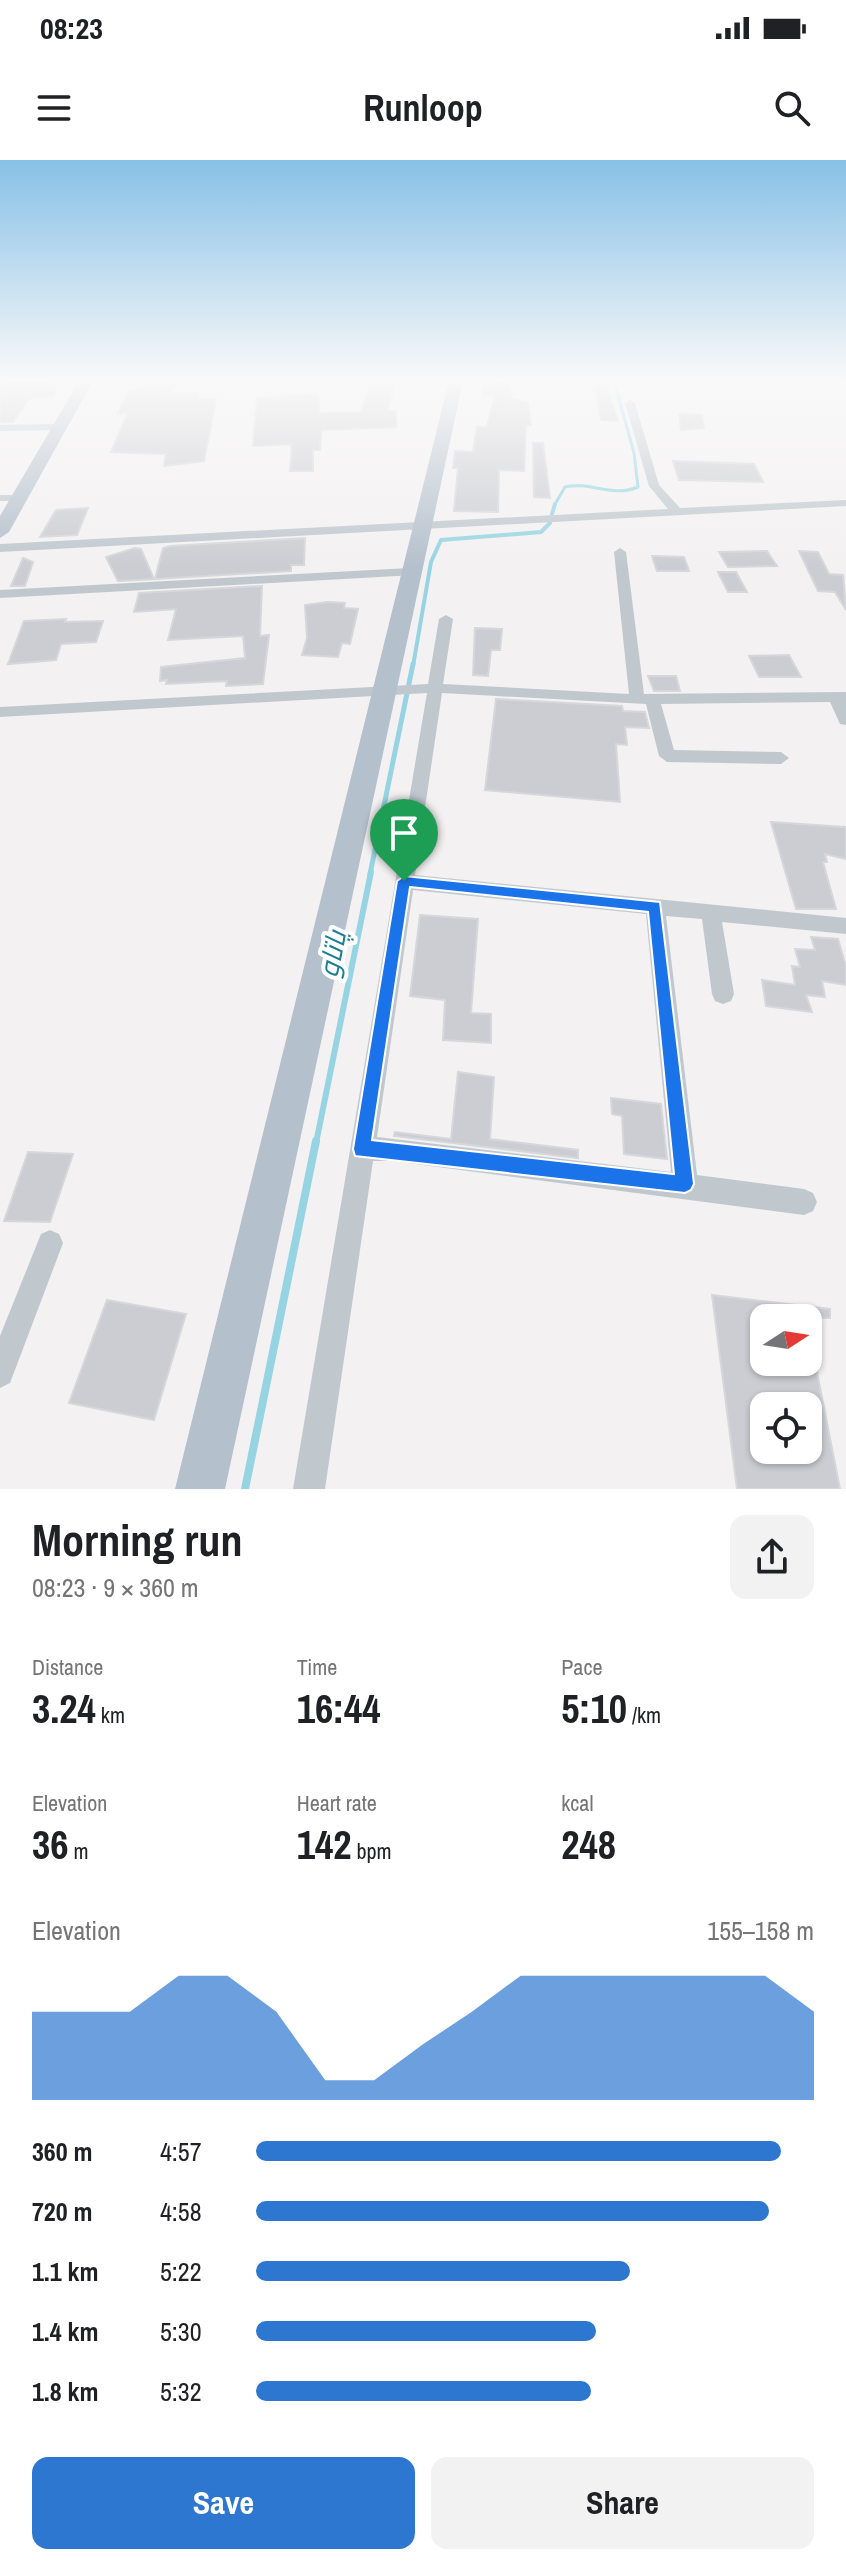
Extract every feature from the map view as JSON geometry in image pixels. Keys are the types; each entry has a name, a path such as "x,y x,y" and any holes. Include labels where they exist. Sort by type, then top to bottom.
{"main road":[{"path":"0,532 48,443"},
{"path":"200,1489 392,690 410,572 441,443"}],"street":[{"path":"642,443 654,486 676,511"},
{"path":"0,498 19,498"},
{"path":"0,548 846,503"},
{"path":"620,552 644,699 667,756 781,758"},
{"path":"0,594 410,572"},
{"path":"309,1489 404,881 429,688 446,619"},
{"path":"0,712 429,688 644,699 841,697 846,720"},
{"path":"404,881 846,926"},
{"path":"655,906 685,1184"},
{"path":"711,912 723,994"},
{"path":"362,1149 392,1149 578,1174 685,1184 804,1202"},
{"path":"0,1373 50,1243"}],"building":[{"path":"115,443 207,443 204,461 164,466 166,454 111,452"},
{"path":"253,443 320,443 320,450 313,450 313,471 290,471 292,444 253,446"},
{"path":"474,443 525,443 524,471 499,470 498,512 454,511 458,468 453,468 455,451 473,452"},
{"path":"533,443 543,443 550,498 534,497"},
{"path":"673,461 754,464 763,482 679,480"},
{"path":"88,508 77,535 40,537 56,510"},
{"path":"305,538 304,565 291,565 291,571 155,579 163,548 170,546"},
{"path":"141,549 154,579 118,581 106,557"},
{"path":"767,551 777,566 728,567 719,552"},
{"path":"799,551 818,552 829,574 843,575 846,610 835,592 818,591"},
{"path":"652,556 684,557 689,571 657,571"},
{"path":"23,558 33,562 25,586 11,586"},
{"path":"718,572 736,572 747,592 728,592"},
{"path":"262,586 260,636 269,635 263,684 226,686 227,681 166,684 167,680 160,681 161,667 245,658 243,636 168,640 176,609 134,612 139,593"},
{"path":"345,603 344,608 358,609 350,644 342,643 338,657 302,655 307,638 305,605"},
{"path":"66,619 65,622 103,621 96,642 61,644 56,660 8,664 24,621"},
{"path":"475,628 502,629 500,650 491,650 488,676 473,675"},
{"path":"789,655 801,677 759,677 749,656"},
{"path":"648,676 676,676 680,691 654,691"},
{"path":"496,699 622,706 623,711 645,712 649,728 625,727 627,745 616,744 620,802 485,790"},
{"path":"771,822 846,827 846,859 825,854 827,862 823,862 836,909 796,909"},
{"path":"420,915 478,919 471,1013 491,1014 491,1043 443,1040 445,1000 410,996"},
{"path":"811,937 838,939 846,966 846,985 822,981 825,997 806,995 812,1012 766,1006 762,980 795,985 792,966 800,967 795,949 815,950"},
{"path":"458,1072 494,1077 490,1139 578,1150 578,1158 394,1136 395,1132 451,1139"},
{"path":"611,1098 661,1104 667,1159 624,1154 622,1116 612,1114"},
{"path":"28,1152 73,1154 50,1222 4,1221"},
{"path":"712,1295 788,1304 750,1304 750,1376 818,1376 821,1392 750,1392 750,1464 822,1464 822,1398 840,1489 737,1489"},
{"path":"107,1300 186,1314 154,1420 69,1403"},
{"path":"822,1308 830,1309 830,1318 822,1318"}],"waterway":[{"name":"پاتاو","path":"555,505 565,487 619,491 638,487 631,443"},
{"name":"پاتاو","path":"552,514 555,505"},
{"name":"پاتاو","path":"413,666 431,562 441,540 541,532 550,523"},
{"name":"پاتاو","path":"370,874 413,664"},
{"name":"پاتاو","path":"316,1143 371,872"},
{"name":"پاتاو","path":"245,1489 316,1141"}],"route":[{"path":"404,881 655,906 685,1184 578,1174 392,1149 362,1149 404,881"}]}
